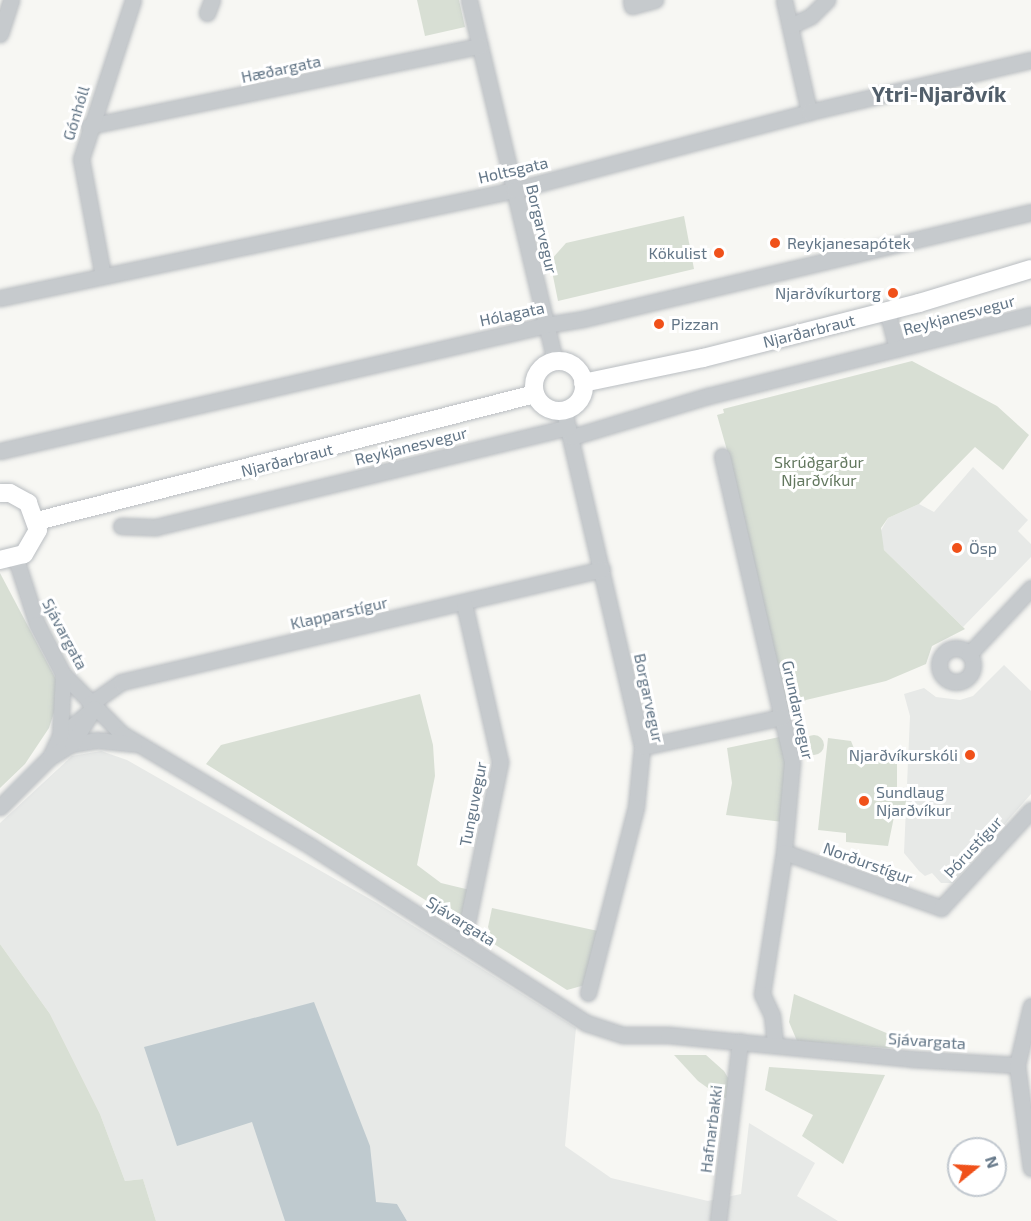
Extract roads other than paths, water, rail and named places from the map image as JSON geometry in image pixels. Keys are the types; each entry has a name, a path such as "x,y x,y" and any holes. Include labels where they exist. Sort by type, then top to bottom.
{"main road":[{"name":"Njarðarbraut","path":"583,383 703,358 887,311 1031,269"},
{"path":"555,362 576,369 583,383 568,425 544,406 535,394 535,377 555,362"},
{"name":"Njarðarbraut","path":"37,521 535,394"},
{"path":"0,493 10,493 28,503 37,521 31,548 8,559"}],"street":[{"path":"0,34 11,0"},
{"name":"Gónhóll","path":"103,276 81,159 89,126 133,0"},
{"name":"Borgarvegur","path":"469,0 555,362"},
{"path":"631,0 632,6 655,0"},
{"path":"784,0 809,112"},
{"path":"790,26 811,16 827,0"},
{"name":"Hæðargata","path":"89,126 480,46"},
{"name":"Holtsgata","path":"0,298 514,190 809,112 1031,60"},
{"name":"Hólagata","path":"0,451 546,325 583,319 1031,212"},
{"name":"Reykjanesvegur","path":"887,311 897,349"},
{"name":"Reykjanesvegur","path":"122,526 156,527 568,425 708,396 1031,315"},
{"name":"Borgarvegur","path":"568,425 642,747 636,807 588,993"},
{"name":"Grundarvegur","path":"722,456 792,762 784,852 762,994 772,1015 775,1044"},
{"name":"Sjávargata","path":"8,559 37,624 63,674 92,706 137,745 312,847 607,1033 740,1041 912,1059 1017,1065"},
{"name":"Klapparstígur","path":"92,706 121,682 602,569"},
{"path":"969,654 1031,588"},
{"name":"Tunguvegur","path":"463,943 500,762 464,603"},
{"path":"63,674 66,740"},
{"path":"0,807 66,740 92,706"},
{"path":"642,747 782,717"},
{"path":"66,740 98,740 137,745"},
{"name":"Þórustígur","path":"940,908 1031,810"},
{"name":"Norðurstígur","path":"784,852 940,908"},
{"path":"1031,1005 1017,1065 1031,1168"},
{"name":"Hafnarbakki","path":"718,1221 740,1041"}],"place":[{"name":"Reykjanesapótek","path":"775,243"},
{"name":"Kökulist","path":"719,253"},
{"name":"Njarðvíkurtorg","path":"893,293"},
{"name":"Pizzan","path":"659,324"},
{"name":"Ösp","path":"957,548"},
{"name":"Njarðvíkurskóli","path":"970,755"},
{"name":"Sundlaug Njarðvíkur","path":"864,801"}],"district":[{"name":"Ytri-Njarðvík","path":"939,94"}],"park label":[{"name":"Skrúðgarður Njarðvíkur","path":"819,471"}]}
